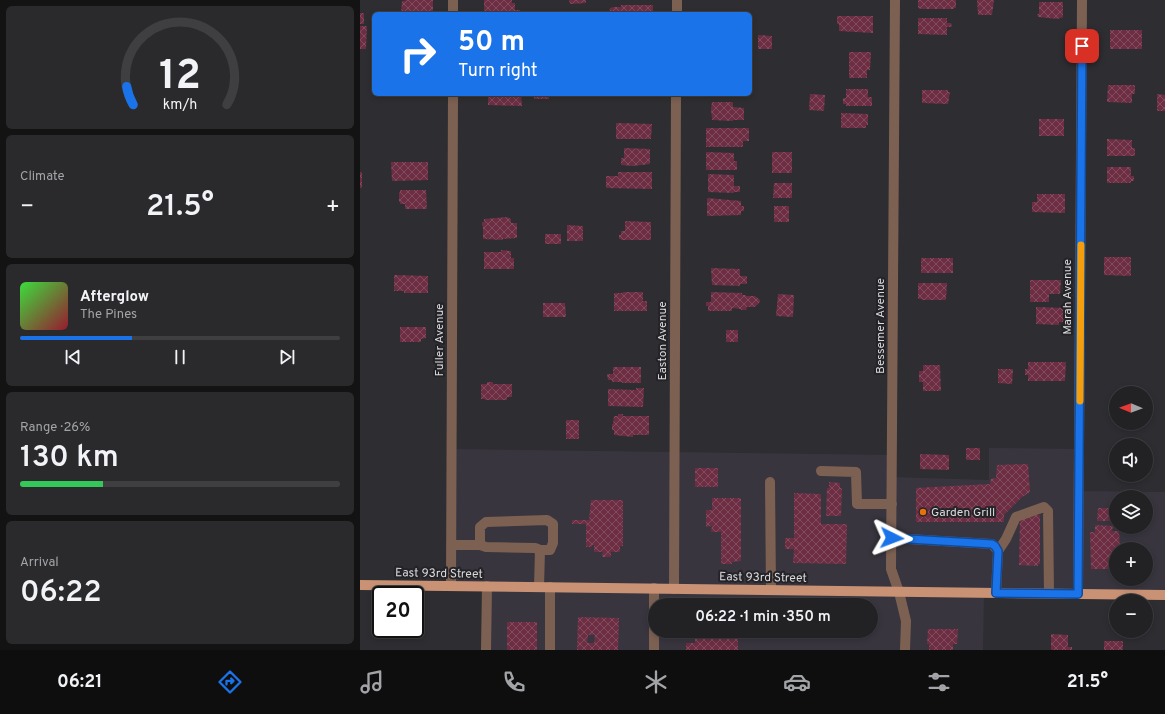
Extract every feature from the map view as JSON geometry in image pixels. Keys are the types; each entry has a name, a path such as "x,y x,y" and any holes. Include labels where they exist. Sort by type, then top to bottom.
{"main road":[{"name":"East 93rd Street","path":"360,585 1165,595"}],"street":[{"path":"453,0 453,12"},
{"path":"676,12 677,0"},
{"name":"Bessemer Avenue","path":"895,0 891,569 899,592 906,621 905,650"},
{"name":"Marah Avenue","path":"1078,594 1082,0"},
{"name":"Fuller Avenue","path":"451,586 453,96"},
{"name":"Easton Avenue","path":"674,589 676,96"},
{"path":"820,470 856,472 857,504 892,504"},
{"path":"770,482 771,590"},
{"path":"996,593 998,551 1006,539 1016,517 1044,507 1048,510 1049,593"},
{"path":"451,545 480,545 486,548 535,548 540,550 550,550 554,543 553,524 547,520 486,522 480,526 480,545"},
{"path":"892,538 992,544 998,551"},
{"path":"540,550 550,650"},
{"path":"486,650 487,586"},
{"path":"654,588 654,650"}],"shaded area":[{"path":"989,448 1079,449 1079,491 1109,491 1109,534 1153,534 1153,492 1165,492 1165,595 984,593 983,650 486,650 487,586 451,586 452,449 892,455 892,477 989,480"}],"building":[{"path":"433,0 433,12 401,12 402,1"},
{"path":"484,0 512,0 512,3 515,3 515,10 520,10 520,12 484,12"},
{"path":"569,0 586,0 586,3 570,4"},
{"path":"918,0 956,0 956,8 922,9 918,8"},
{"path":"977,0 994,0 992,15 978,15"},
{"path":"1039,2 1063,2 1063,17 1058,19 1038,17"},
{"path":"621,5 653,5 653,12 609,12 610,8 621,7"},
{"path":"360,13 364,13 364,24 360,24"},
{"path":"837,16 873,16 873,33 839,31"},
{"path":"918,18 947,18 947,23 951,23 952,27 947,27 947,35 918,34"},
{"path":"360,26 367,26 366,49 360,49"},
{"path":"1110,30 1142,30 1142,49 1110,49"},
{"path":"758,35 772,36 772,49 758,49"},
{"path":"849,52 871,52 870,70 867,70 867,78 849,78"},
{"path":"1108,85 1135,85 1135,94 1132,94 1132,103 1107,102"},
{"path":"846,89 868,89 868,97 872,97 872,106 846,106 846,104 843,104 843,98 846,98"},
{"path":"922,90 948,90 948,92 950,92 948,104 922,103"},
{"path":"810,94 825,95 824,111 809,110"},
{"path":"1157,94 1165,95 1165,111 1157,111"},
{"path":"488,96 521,96 522,106 488,105"},
{"path":"534,96 549,96 549,99 534,99"},
{"path":"712,102 733,102 733,107 744,108 744,120 712,120"},
{"path":"841,113 868,114 868,125 866,125 866,128 841,128"},
{"path":"1039,119 1064,119 1064,136 1039,136"},
{"path":"616,123 652,124 651,139 616,139"},
{"path":"706,128 749,128 749,141 743,141 743,147 706,147"},
{"path":"1107,139 1132,140 1132,148 1135,148 1135,156 1107,156"},
{"path":"624,148 650,149 650,164 633,166 621,165 621,158 624,158"},
{"path":"706,152 734,153 734,161 737,161 737,170 706,170"},
{"path":"772,152 792,152 792,173 772,173"},
{"path":"391,162 428,162 428,180 392,181"},
{"path":"1107,167 1131,167 1131,176 1134,176 1134,181 1131,181 1131,183 1107,183"},
{"path":"360,172 362,172 362,188 360,188"},
{"path":"618,172 652,172 652,189 606,188 606,176 618,176"},
{"path":"708,174 734,175 734,186 740,186 740,192 708,192"},
{"path":"774,183 792,183 792,198 773,198"},
{"path":"400,190 426,190 427,209 405,209 405,204 400,204 399,202"},
{"path":"1037,194 1065,194 1065,213 1032,212 1032,202 1037,202"},
{"path":"707,198 741,201 741,206 744,206 744,211 741,211 741,215 707,216"},
{"path":"774,206 789,206 789,222 774,222"},
{"path":"507,217 511,219 511,223 517,223 517,238 503,240 483,239 482,222 484,222 484,219"},
{"path":"625,221 651,222 651,240 619,239 621,231 625,231"},
{"path":"567,225 583,226 583,241 567,241"},
{"path":"545,234 561,234 561,244 545,244"},
{"path":"501,250 511,251 511,258 514,258 514,269 484,269 484,252 501,252"},
{"path":"1104,257 1131,257 1131,276 1104,275"},
{"path":"921,258 953,258 953,273 921,273"},
{"path":"711,268 740,269 740,276 747,276 747,284 740,284 740,286 712,285"},
{"path":"394,275 428,276 428,293 404,293 404,291 394,291"},
{"path":"1030,280 1061,280 1060,294 1049,294 1049,302 1030,302"},
{"path":"918,283 947,283 946,300 918,299"},
{"path":"643,292 643,301 647,301 647,311 614,311 614,293"},
{"path":"711,292 742,293 742,295 746,296 755,296 760,300 760,302 755,307 747,307 746,310 732,308 732,311 708,311 706,302 711,302"},
{"path":"778,294 794,295 793,317 776,316"},
{"path":"543,303 565,303 566,317 543,317"},
{"path":"1036,307 1065,308 1065,322 1059,322 1059,325 1036,324"},
{"path":"400,327 426,327 426,338 421,339 421,342 400,342"},
{"path":"726,330 738,330 738,342 726,342"},
{"path":"1028,362 1066,362 1065,381 1028,381 1028,375 1025,375 1025,369 1028,369"},
{"path":"923,365 940,365 941,391 923,391 923,382 919,382 919,371 923,371"},
{"path":"613,367 641,367 641,383 622,383 608,380 607,374 613,374"},
{"path":"998,369 1013,369 1012,384 998,383"},
{"path":"487,382 493,382 493,384 512,384 512,397 507,397 507,400 481,399 481,384 487,384"},
{"path":"636,388 644,388 643,407 608,406 608,389 636,390"},
{"path":"618,414 623,414 623,416 649,416 649,435 633,435 633,437 614,435 612,424 614,416 618,416"},
{"path":"566,420 579,420 579,439 566,439"},
{"path":"966,448 980,448 980,460 966,460"},
{"path":"920,454 949,455 949,470 920,469"},
{"path":"1028,464 1030,492 1022,497 1004,515 1004,522 916,522 916,488 990,484 991,479 996,478 997,465"},
{"path":"695,468 718,468 718,487 695,487"},
{"path":"829,482 840,483 840,488 842,488 841,516 826,516 827,488 829,488"},
{"path":"794,493 821,494 821,524 847,524 846,564 793,563 794,549 785,549 785,538 794,538"},
{"path":"712,498 741,498 741,561 732,562 732,564 721,564 721,532 711,532 712,526 706,527 706,510 712,510"},
{"path":"591,500 623,500 623,546 620,546 620,552 611,552 611,557 602,557 603,552 594,552 594,545 592,545 592,547 586,547 586,524 572,524 572,520 589,520"},
{"path":"1098,508 1109,508 1109,521 1097,521"},
{"path":"1040,515 1040,564 1038,564 1038,566 1019,565 1020,517"},
{"path":"1095,525 1109,526 1109,534 1119,534 1120,542 1109,542 1109,569 1091,569 1090,532 1095,532"},
{"path":"578,617 619,618 618,650 577,650","holes":["588,635 595,635 594,643 587,643"]},
{"path":"507,622 537,622 537,650 507,650"},
{"path":"928,629 958,629 957,644 953,644 953,650 929,650 929,644 927,644"},
{"path":"1051,634 1068,635 1068,647 1072,647 1072,650 1051,650"},
{"path":"695,638 738,638 738,650 686,650 686,643 695,643"},
{"path":"1104,641 1123,641 1123,650 1104,650"}],"slow traffic":[{"path":"1080,401 1081,245"}],"place":[{"name":"Garden Grill","path":"923,512"}],"route":[{"path":"892,538 980,542 992,544 998,551 996,593 1078,594 1082,46"}]}
